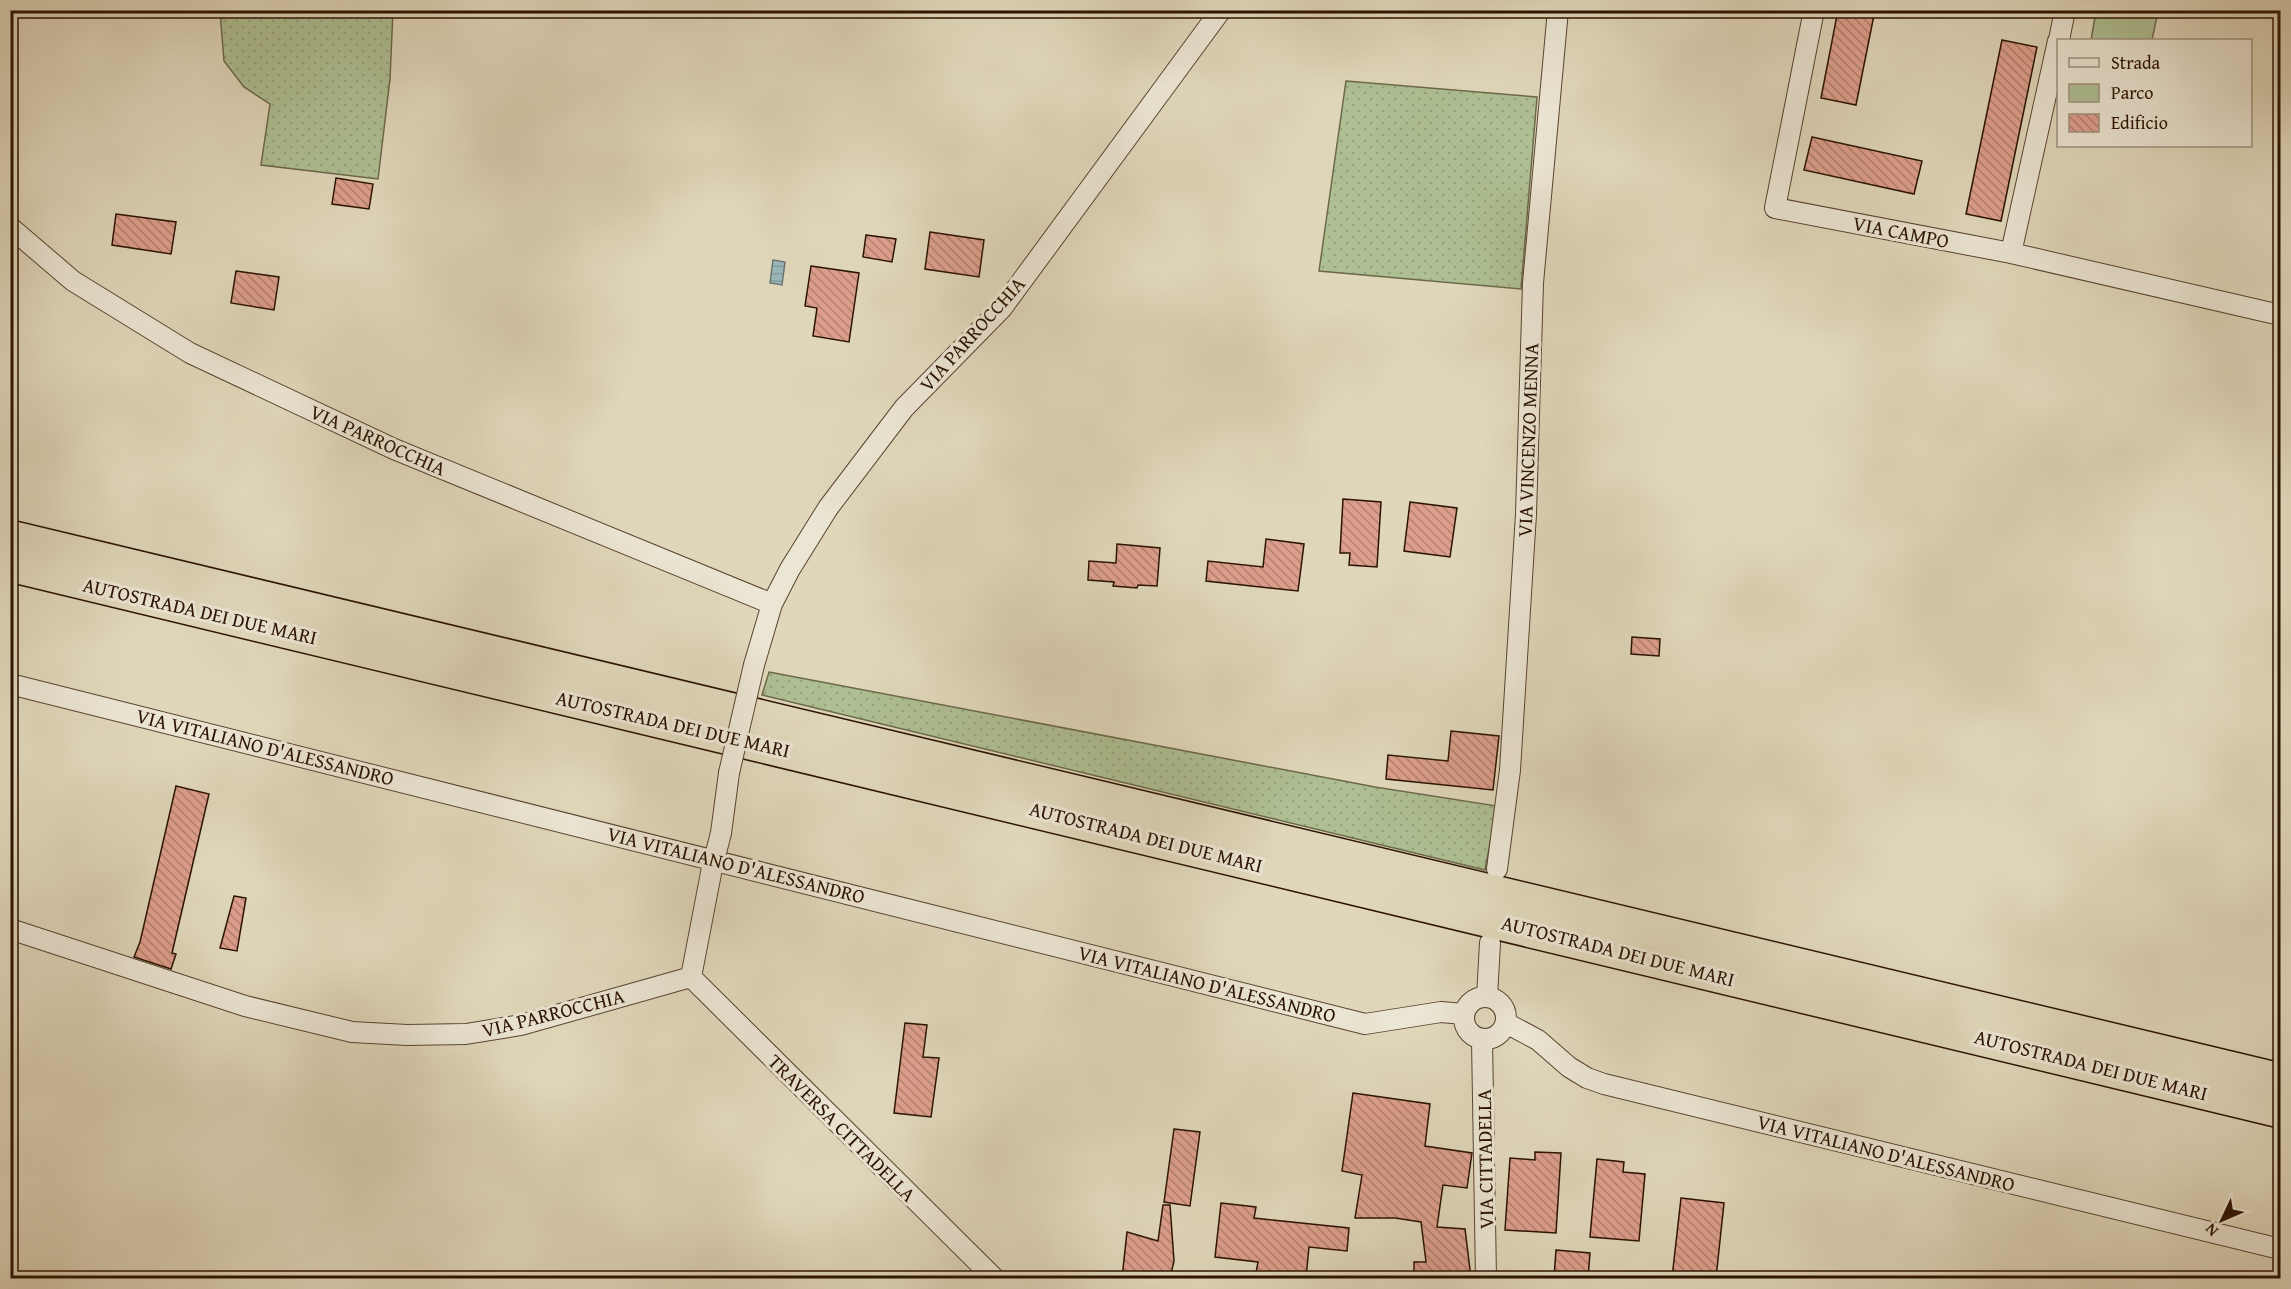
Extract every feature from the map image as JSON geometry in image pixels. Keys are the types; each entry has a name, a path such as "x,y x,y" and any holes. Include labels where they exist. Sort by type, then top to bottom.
{"highway":[{"name":"AUTOSTRADA DEI DUE MARI","path":"10,537 2280,1080"},
{"name":"AUTOSTRADA DEI DUE MARI","path":"10,566 2280,1111"}],"street":[{"name":"VIA PARROCCHIA","path":"10,929 245,1006 352,1032 407,1035 466,1034 510,1027 692,977 712,868 721,833 729,773 754,665 772,604 790,569 828,508 904,408 1002,308 1221,10"},
{"name":"VIA VINCENZO MENNA","path":"1497,869 1510,770 1526,514 1533,284 1558,10"},
{"name":"VIA CAMPO","path":"1814,10 1775,208 2011,253"},
{"path":"2059,39 2065,10"},
{"path":"2057,50 2011,253 2280,315"},
{"name":"VIA PARROCCHIA","path":"10,227 73,281 190,353 394,449 772,604"},
{"name":"VIA VITALIANO D'ALESSANDRO","path":"10,684 1365,1024 1442,1012 1464,1014"},
{"path":"1487,997 1490,943"},
{"name":"TRAVERSA CITTADELLA","path":"692,977 994,1278"},
{"path":"1487,997 1500,1003 1504,1009 1506,1023 1495,1038 1482,1040 1470,1034 1466,1028 1464,1014 1466,1008 1475,999 1487,997"},
{"name":"VIA VITALIANO D'ALESSANDRO","path":"1506,1023 1538,1040 1569,1067 1587,1078 1604,1084 2280,1249"},
{"name":"VIA CITTADELLA","path":"1482,1040 1486,1278"}],"green space":[{"path":"220,11 393,11 390,79 378,179 261,165 270,104 244,87 224,61"},
{"path":"2096,11 2158,11 2152,39 2091,39"},
{"path":"1346,81 1537,97 1521,289 1319,271"},
{"path":"769,672 1375,787 1497,806 1485,870 762,695"}],"water":[{"path":"773,260 785,262 782,285 770,283"}],"building":[{"path":"1838,10 1875,10 1856,105 1821,98"},
{"path":"2002,40 2037,47 2001,221 1966,214"},
{"path":"1812,137 1922,161 1914,194 1804,170"},
{"path":"336,178 373,184 369,209 332,204"},
{"path":"116,214 176,222 171,254 112,245"},
{"path":"930,232 984,240 979,277 925,269"},
{"path":"866,235 896,239 892,262 863,257"},
{"path":"811,266 859,273 849,342 813,336 817,308 805,306"},
{"path":"236,271 279,277 274,310 231,303"},
{"path":"1343,499 1381,502 1377,567 1349,565 1350,553 1340,553"},
{"path":"1410,502 1457,508 1450,557 1404,551"},
{"path":"1266,539 1304,544 1298,591 1206,581 1208,561 1263,567"},
{"path":"1117,544 1160,548 1157,586 1138,585 1137,588 1113,586 1114,582 1088,580 1089,561 1116,563"},
{"path":"1632,637 1660,639 1659,656 1631,654"},
{"path":"1451,731 1499,736 1493,790 1386,779 1388,755 1448,761"},
{"path":"176,786 209,794 172,953 176,954 171,969 134,957 140,942"},
{"path":"234,896 246,898 237,951 220,948"},
{"path":"905,1023 927,1025 923,1057 939,1058 931,1117 894,1113"},
{"path":"1353,1093 1430,1104 1425,1146 1472,1153 1467,1188 1443,1185 1437,1227 1465,1229 1471,1278 1414,1278 1414,1262 1426,1262 1421,1222 1395,1218 1355,1218 1362,1175 1342,1171"},
{"path":"1174,1129 1200,1132 1190,1206 1164,1202"},
{"path":"1535,1152 1561,1153 1556,1233 1505,1230 1510,1158 1535,1160"},
{"path":"1597,1159 1624,1162 1623,1172 1645,1174 1639,1241 1590,1237"},
{"path":"1681,1198 1724,1203 1716,1278 1672,1278"},
{"path":"1221,1203 1256,1207 1254,1218 1349,1228 1347,1251 1309,1247 1306,1278 1255,1278 1258,1262 1215,1257"},
{"path":"1163,1205 1170,1205 1174,1261 1170,1278 1122,1278 1127,1232 1158,1241"},
{"path":"1556,1250 1590,1253 1588,1278 1554,1278"}]}
